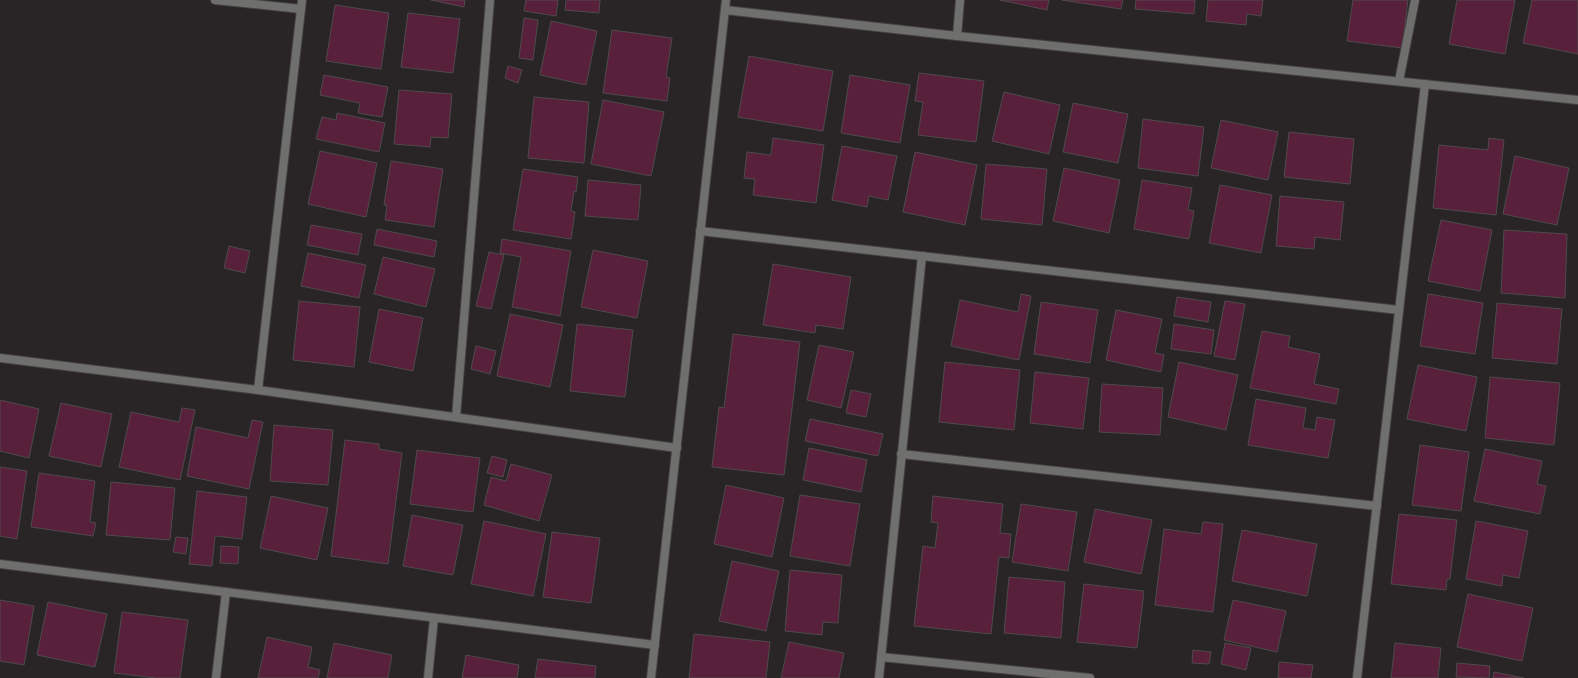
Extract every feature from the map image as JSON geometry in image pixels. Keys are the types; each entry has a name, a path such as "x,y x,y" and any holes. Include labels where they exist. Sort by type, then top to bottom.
{"street":[{"path":"215,0 301,9"},
{"path":"258,390 302,0"},
{"path":"456,417 490,0"},
{"path":"651,678 726,0"},
{"path":"957,36 960,0"},
{"path":"1399,81 1415,0"},
{"path":"725,10 957,36 1578,100"},
{"path":"1357,678 1425,84"},
{"path":"700,231 1399,310"},
{"path":"879,678 922,256"},
{"path":"0,358 258,390 677,448"},
{"path":"901,454 1377,506"},
{"path":"0,564 655,645"},
{"path":"216,678 226,592"},
{"path":"428,678 434,618"},
{"path":"881,657 1090,678"}],"building":[{"path":"431,0 465,0 464,7"},
{"path":"526,0 558,0 556,16 524,11"},
{"path":"566,0 600,0 599,13 565,10"},
{"path":"1000,0 1049,0 1047,10"},
{"path":"1062,0 1123,0 1121,9"},
{"path":"1136,0 1195,0 1194,14 1135,9"},
{"path":"1208,0 1263,0 1261,16 1247,14 1246,25 1206,21"},
{"path":"1353,0 1408,0 1402,48 1347,41"},
{"path":"1457,0 1515,0 1505,54 1449,44"},
{"path":"1532,0 1578,0 1578,54 1523,43"},
{"path":"335,5 389,13 381,69 326,61"},
{"path":"408,13 460,19 453,73 401,67"},
{"path":"524,18 538,20 533,60 519,58"},
{"path":"551,21 597,31 586,85 540,75"},
{"path":"612,30 672,38 666,77 670,78 667,101 603,93"},
{"path":"749,56 833,71 823,131 738,117"},
{"path":"508,66 522,70 518,83 505,78"},
{"path":"919,73 984,81 976,142 918,135 923,102 915,101"},
{"path":"324,75 388,87 382,117 358,113 360,103 320,95"},
{"path":"850,75 910,85 900,143 841,133"},
{"path":"399,90 452,94 448,138 431,137 430,147 394,144"},
{"path":"1004,92 1060,105 1049,154 992,141"},
{"path":"534,97 589,102 584,163 528,158"},
{"path":"603,100 664,112 651,176 591,164"},
{"path":"1073,103 1128,114 1118,163 1063,152"},
{"path":"337,113 385,123 379,152 316,139 322,117 336,120"},
{"path":"1143,119 1204,127 1198,176 1138,168"},
{"path":"1221,120 1278,132 1268,180 1211,168"},
{"path":"1289,132 1354,139 1350,184 1284,177"},
{"path":"773,138 824,145 816,203 753,195 755,179 744,178 747,152 771,155"},
{"path":"1489,138 1504,140 1496,215 1433,208 1439,145 1488,150"},
{"path":"842,146 897,156 888,200 869,196 867,207 832,200"},
{"path":"320,151 377,163 366,217 308,204"},
{"path":"915,152 977,165 965,225 903,212"},
{"path":"1515,156 1569,168 1557,225 1503,214"},
{"path":"391,161 443,169 434,227 385,220 387,205 384,205"},
{"path":"986,164 1047,169 1042,225 981,219"},
{"path":"1064,168 1120,180 1109,233 1053,221"},
{"path":"523,169 578,177 571,211 575,212 571,239 513,230"},
{"path":"588,180 641,185 638,220 585,216"},
{"path":"1142,180 1192,188 1188,210 1194,211 1189,239 1134,229"},
{"path":"1220,185 1272,195 1261,253 1209,243"},
{"path":"1280,196 1344,202 1340,240 1315,237 1314,249 1276,246"},
{"path":"1441,220 1492,230 1480,291 1428,281"},
{"path":"311,225 362,234 358,255 307,245"},
{"path":"377,229 437,241 434,257 374,245"},
{"path":"1504,230 1567,234 1565,298 1501,293"},
{"path":"502,239 571,251 560,316 512,307 521,257 500,253"},
{"path":"229,246 250,251 245,273 224,268"},
{"path":"593,250 648,261 637,318 581,307"},
{"path":"489,252 504,255 491,309 476,306"},
{"path":"308,253 366,265 359,298 301,286"},
{"path":"383,257 435,269 426,307 374,294"},
{"path":"773,264 851,277 843,329 816,325 815,333 763,325"},
{"path":"1021,294 1031,296 1019,360 951,346 960,300 1018,312"},
{"path":"1428,294 1483,303 1475,354 1420,346"},
{"path":"1177,297 1211,302 1208,322 1174,316"},
{"path":"299,301 360,307 354,367 293,360"},
{"path":"1225,301 1245,304 1235,360 1214,356"},
{"path":"1041,302 1098,310 1090,363 1034,354"},
{"path":"1497,303 1562,309 1557,364 1492,358"},
{"path":"379,309 423,318 413,371 369,362"},
{"path":"1116,310 1162,319 1155,353 1164,355 1161,372 1106,360"},
{"path":"510,314 563,325 550,387 497,376"},
{"path":"577,324 633,330 625,397 570,391"},
{"path":"1174,324 1214,330 1211,354 1171,349"},
{"path":"1262,331 1290,336 1288,347 1320,354 1314,384 1339,389 1336,404 1250,388"},
{"path":"733,334 800,342 784,475 712,467 719,407 724,408"},
{"path":"819,345 854,352 841,408 807,400"},
{"path":"476,346 496,351 490,374 471,369"},
{"path":"945,362 1020,370 1014,430 939,422"},
{"path":"1179,362 1238,375 1226,430 1168,417"},
{"path":"1418,365 1477,377 1466,431 1407,419"},
{"path":"1035,372 1089,378 1083,429 1030,423"},
{"path":"1490,377 1560,383 1554,445 1485,438"},
{"path":"1102,384 1163,388 1160,435 1099,432"},
{"path":"851,390 871,394 866,417 846,413"},
{"path":"1256,399 1306,408 1303,428 1315,430 1317,417 1335,420 1328,458 1248,445"},
{"path":"0,400 39,409 29,458 0,451"},
{"path":"61,403 112,414 101,467 49,456"},
{"path":"182,408 195,410 180,480 119,467 131,412 179,422"},
{"path":"810,419 883,434 878,456 805,441"},
{"path":"252,420 263,422 249,489 187,476 196,427 248,438"},
{"path":"274,425 333,430 328,485 270,481"},
{"path":"345,440 379,444 379,449 402,453 388,564 331,556"},
{"path":"1420,445 1469,452 1461,511 1412,505"},
{"path":"809,448 867,460 861,492 803,480"},
{"path":"1485,449 1542,461 1537,484 1546,486 1540,514 1474,501"},
{"path":"417,450 480,458 473,512 410,504"},
{"path":"492,456 507,460 503,477 487,473"},
{"path":"511,464 552,475 539,521 484,505 491,477 506,481"},
{"path":"0,467 27,471 17,539 0,536"},
{"path":"39,473 95,481 90,522 96,523 93,536 31,527"},
{"path":"111,482 175,488 170,540 106,535"},
{"path":"726,485 784,498 772,557 714,544"},
{"path":"197,491 247,497 242,539 215,536 212,566 189,564"},
{"path":"800,495 860,504 850,566 790,556"},
{"path":"271,496 328,508 317,560 260,548"},
{"path":"933,496 1003,504 1000,533 1011,534 1009,558 999,557 991,634 914,626 923,546 935,548 938,523 931,522"},
{"path":"1021,504 1077,512 1068,571 1012,562"},
{"path":"1095,509 1152,520 1141,574 1084,562"},
{"path":"1399,514 1457,520 1450,579 1447,579 1446,590 1391,584"},
{"path":"412,515 463,525 453,575 403,566"},
{"path":"484,521 546,534 533,596 471,584"},
{"path":"1476,521 1528,531 1519,578 1503,575 1502,586 1466,579"},
{"path":"1203,522 1223,524 1213,612 1155,605 1164,529 1201,534"},
{"path":"1242,530 1317,544 1307,596 1232,581"},
{"path":"552,532 600,538 591,603 543,597"},
{"path":"176,537 188,538 186,554 173,552"},
{"path":"221,546 239,547 238,564 220,563"},
{"path":"732,561 779,571 766,631 719,621"},
{"path":"790,570 842,575 838,623 823,622 822,635 785,631"},
{"path":"1009,577 1065,582 1061,638 1004,633"},
{"path":"1084,584 1144,591 1137,648 1077,642"},
{"path":"1468,594 1533,608 1522,661 1457,647"},
{"path":"0,600 34,606 24,665 0,661"},
{"path":"1233,600 1286,611 1277,652 1224,640"},
{"path":"48,602 107,614 95,667 37,655"},
{"path":"122,612 188,620 180,678 156,678 114,673"},
{"path":"694,634 770,642 766,678 689,678"},
{"path":"267,637 312,647 308,667 320,670 318,678 258,678"},
{"path":"789,642 844,653 839,678 781,678"},
{"path":"334,643 392,655 388,678 327,678"},
{"path":"1225,643 1251,648 1246,670 1221,664"},
{"path":"1395,643 1441,648 1438,678 1391,678"},
{"path":"1193,650 1211,652 1209,664 1192,663"},
{"path":"466,655 519,665 517,678 462,678"},
{"path":"538,659 596,666 595,678 535,678"},
{"path":"1279,662 1313,665 1311,678 1278,678"},
{"path":"1457,663 1490,666 1489,678 1456,677"},
{"path":"1494,672 1524,678 1493,678"}]}
